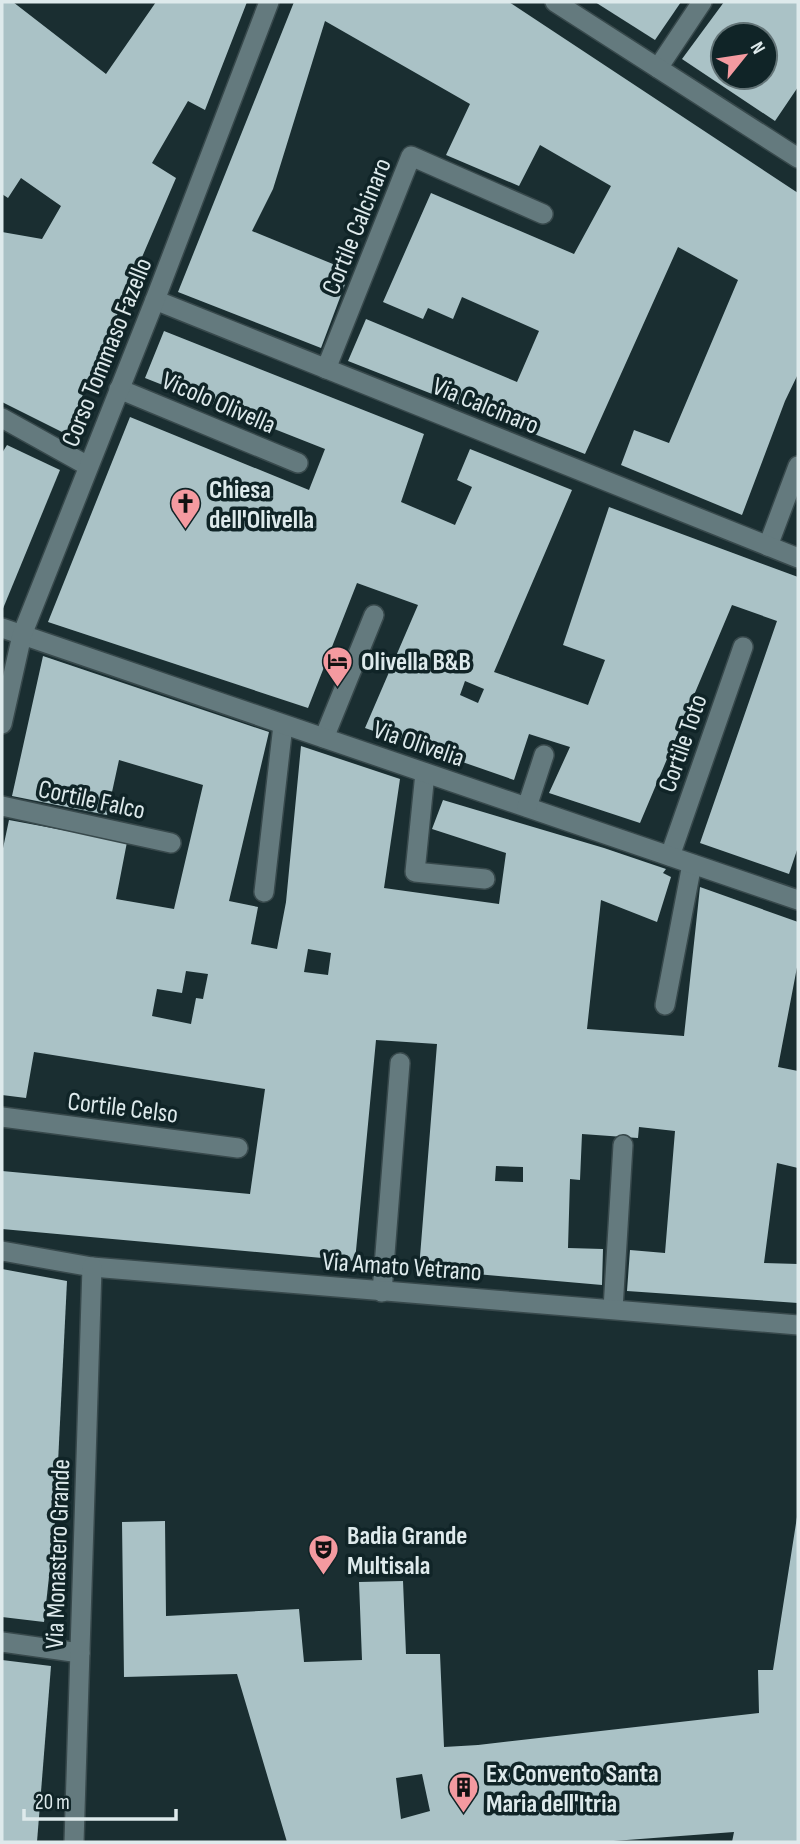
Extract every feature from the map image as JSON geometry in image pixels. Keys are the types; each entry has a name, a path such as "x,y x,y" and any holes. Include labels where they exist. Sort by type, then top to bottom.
{"street":[{"name":"Corso Tommaso Fazello","path":"2,724 22,635 155,300 269,2"},
{"path":"555,2 798,158"},
{"path":"658,68 702,2"},
{"name":"Cortile Calcinaro","path":"326,369 411,156 543,214"},
{"name":"Via Calcinaro","path":"155,300 798,558"},
{"name":"Vicolo Olivella","path":"119,389 298,464"},
{"path":"3,421 88,466"},
{"path":"768,546 798,466"},
{"path":"324,738 374,615"},
{"name":"Via Olivelia","path":"2,628 798,900"},
{"name":"Cortile Toto","path":"670,856 743,647"},
{"path":"264,892 283,725"},
{"path":"527,807 544,755"},
{"path":"425,773 415,872 485,879"},
{"name":"Cortile Falco","path":"2,806 171,843"},
{"path":"665,1005 692,864"},
{"path":"382,1292 400,1063"},
{"name":"Cortile Celso","path":"2,1117 238,1148"},
{"path":"613,1308 623,1145"},
{"name":"Via Amato Vetrano","path":"2,1251 92,1267 798,1325"},
{"name":"Via Monastero Grande","path":"74,1842 92,1267"},
{"path":"2,1642 80,1653"}],"building":[{"path":"2,2 13,2 106,74 156,2 247,2 205,110 188,101 152,163 176,178 66,434 2,402 2,232 42,239 61,206 21,178 8,198 2,194"},
{"path":"294,2 509,2 798,193 798,374 785,401 742,515 621,465 634,430 669,443 738,280 678,247 585,454 348,361 366,319 517,382 539,331 462,297 453,319 428,308 423,319 383,302 431,193 574,254 611,186 540,145 519,186 446,155 470,104 325,21 273,189 252,231 350,271 321,348 178,292"},
{"path":"595,2 681,2 655,40"},
{"path":"724,2 798,2 798,87 775,121 730,91 779,91 779,21 710,21"},
{"path":"709,22 709,77 682,59"},
{"path":"164,331 424,434 401,502 455,525 472,487 457,480 470,449 572,490 494,672 588,705 605,660 563,645 609,507 798,577 798,847 789,874 700,843 777,621 735,606 732,605 640,823 549,793 570,747 529,734 514,780 365,728 418,605 357,583 308,708 48,622 130,417 309,490 325,449 145,378","holes":["465,681 484,689 478,703 460,695"]},
{"path":"7,445 60,470 2,611 2,453"},
{"path":"43,656 269,732 229,901 258,907 251,944 277,949 286,902 301,746 400,779 384,888 499,904 506,853 432,829 443,800 666,869 663,873 671,877 657,922 601,900 587,1029 684,1036 700,887 798,922 798,962 778,1067 798,1071 798,1168 777,1163 764,1263 798,1264 798,1303 627,1291 630,1250 665,1253 675,1131 639,1127 638,1138 582,1134 580,1180 570,1179 568,1248 603,1249 602,1285 419,1269 437,1044 376,1040 355,1261 2,1229 2,1171 250,1194 265,1089 34,1052 26,1098 2,1095 2,853 9,820 127,842 116,899 174,909 203,785 119,760 107,815 12,796","holes":["308,949 331,953 328,975 304,972","186,971 208,974 203,999 196,998 191,1024 152,1016 157,989 182,993","496,1166 523,1167 523,1182 495,1181"]},
{"path":"2,1269 67,1281 55,1523 44,1622 2,1617"},
{"path":"797,1517 798,1842 732,1842 734,1832 600,1842 287,1842 237,1674 124,1677 122,1522 165,1521 166,1616 299,1609 304,1662 362,1660 359,1582 403,1581 406,1654 440,1654 444,1747 759,1713 758,1670 773,1670","holes":["422,1774 430,1811 401,1819 396,1778"]},
{"path":"2,1660 51,1666 37,1842 2,1842"}],"place":[{"name":"Chiesa dell'Olivella","path":"186,531"},
{"name":"Olivella B&B","path":"338,688"},
{"name":"Badia Grande Multisala","path":"324,1577"},
{"name":"Ex Convento Santa Maria dell'Itria","path":"463,1815"}]}
